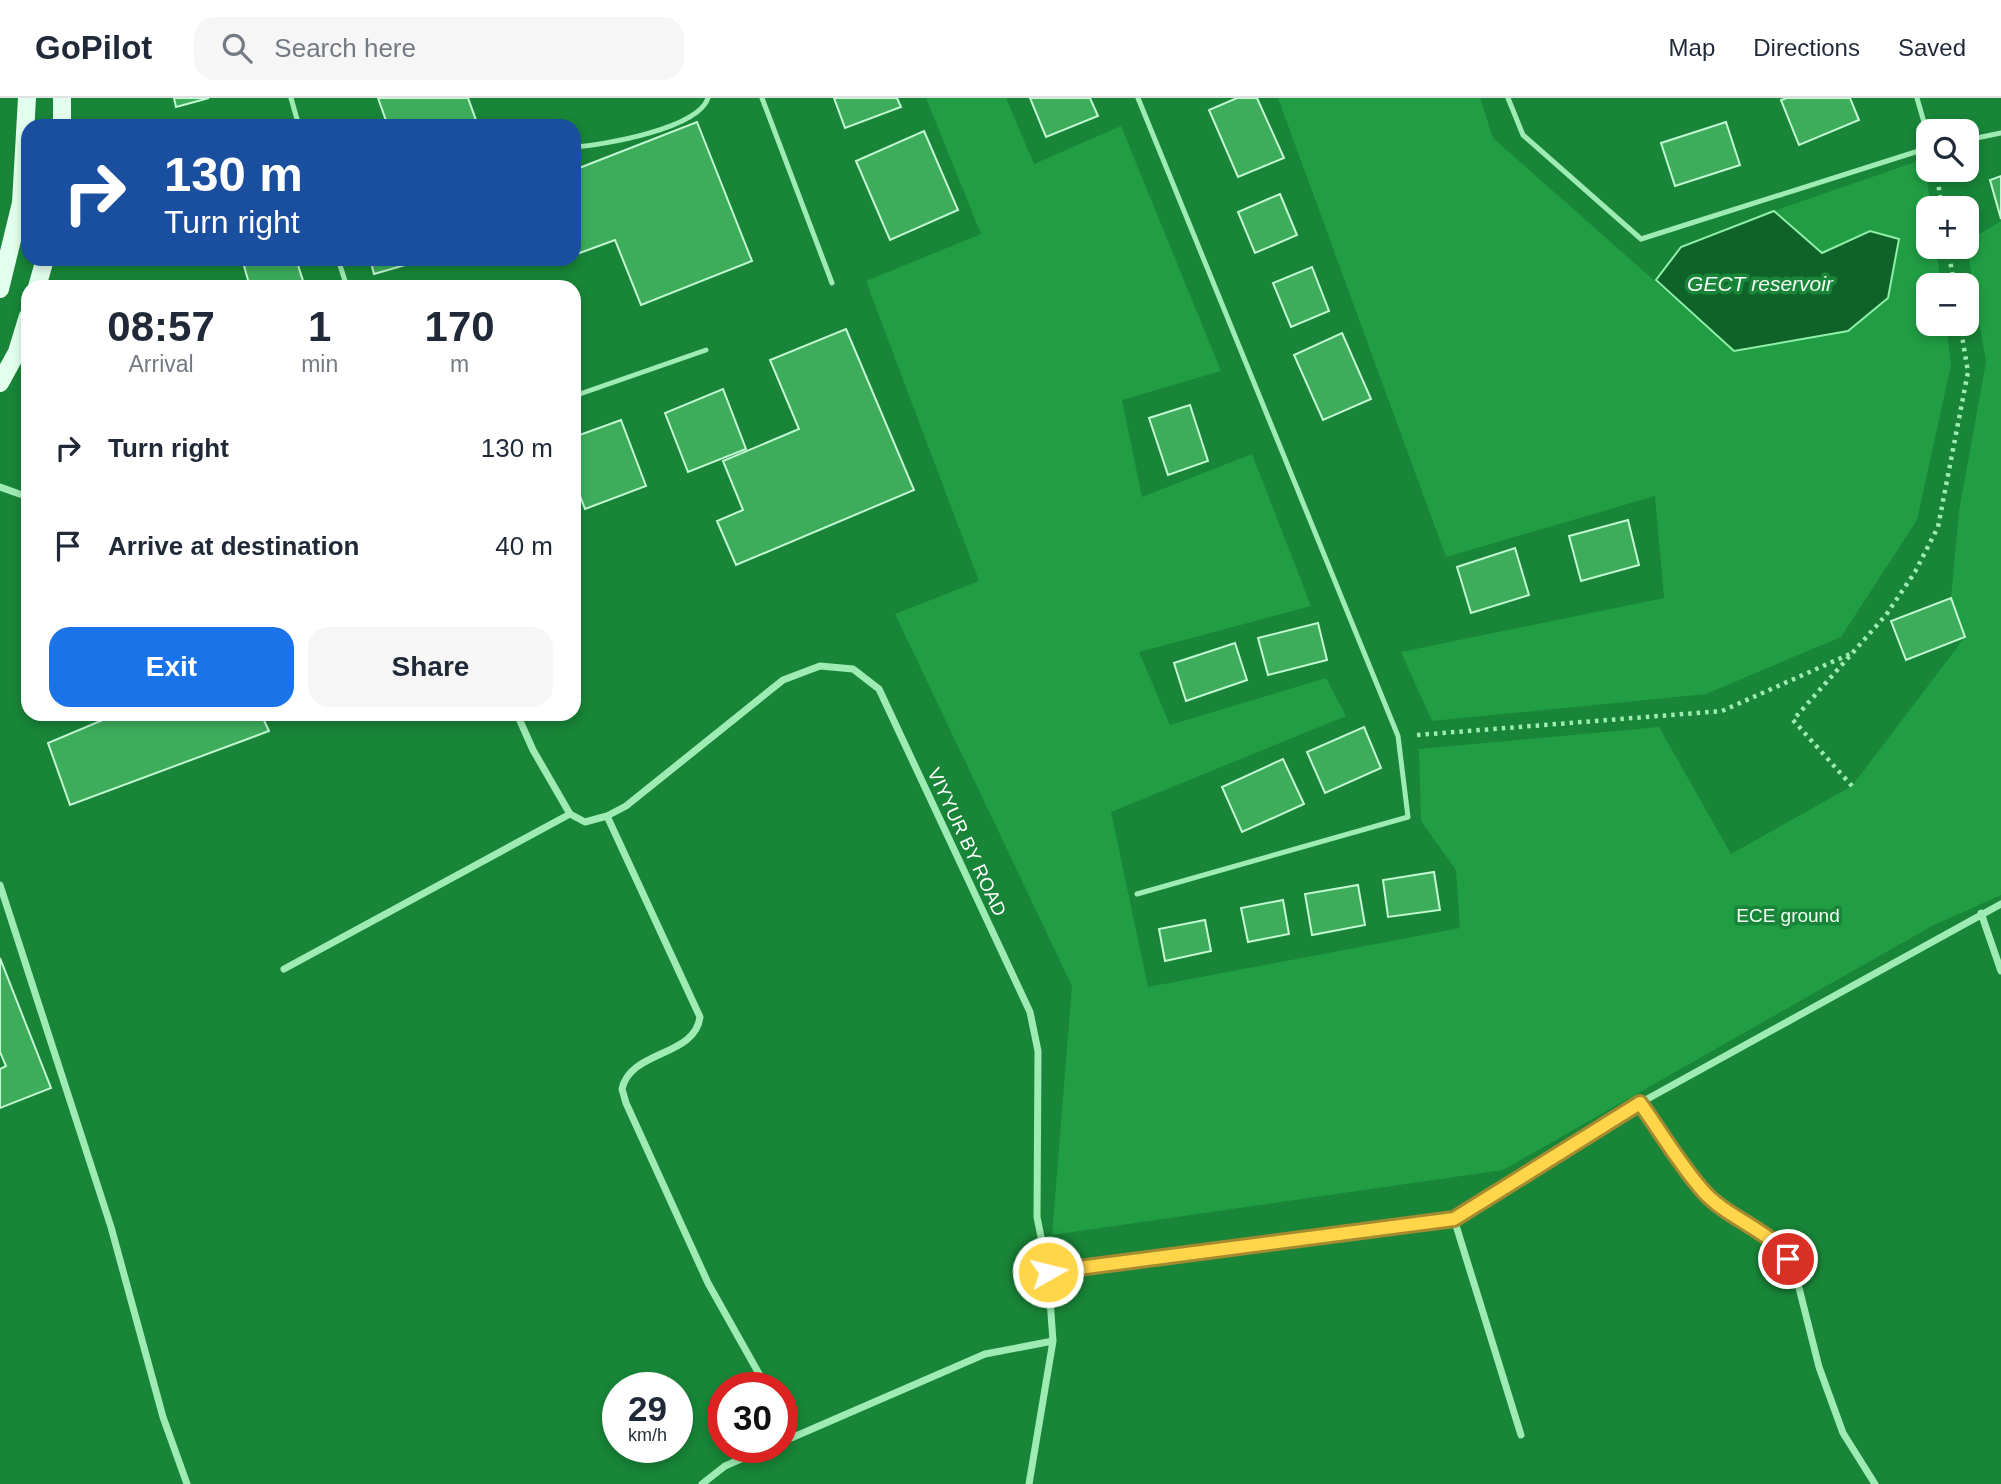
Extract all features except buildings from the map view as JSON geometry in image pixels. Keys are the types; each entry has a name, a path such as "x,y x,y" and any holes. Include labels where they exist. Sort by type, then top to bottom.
{"main road":[{"path":"26,119 27,98"},
{"path":"62,98 62,119"},
{"path":"0,289 21,203"},
{"path":"0,383 21,339"}],"street":[{"path":"0,487 21,494"},
{"name":"VIYYUR BY ROAD","path":"607,816 626,806 783,680 820,667 853,669 879,690 1030,1012 1038,1051 1037,1217 1048,1272 1053,1341 1029,1484"},
{"path":"520,721 533,750 570,814 585,822 607,816 700,1017 699,1027 692,1037 632,1070 624,1080 624,1096 708,1283 758,1372"},
{"path":"285,969 570,814"},
{"path":"0,885 111,1227 163,1417 187,1484"},
{"path":"1048,1272 1454,1219 1640,1103 2001,904"},
{"path":"1981,913 2001,971"},
{"path":"1640,1103 1704,1192 1732,1217 1782,1245 1795,1272 1819,1367 1843,1433 1875,1484"},
{"path":"1454,1219 1521,1435"},
{"path":"798,1435 985,1354 1053,1341"},
{"path":"702,1484 732,1463"}],"lane":[{"path":"291,98 297,119"},
{"path":"581,146 601,145 683,120 698,112 708,98"},
{"path":"762,98 832,283"},
{"path":"1137,894 1408,817 1398,736 1138,98"},
{"path":"1508,98 1523,135 1641,239 1916,152"},
{"path":"1917,98 1923,119"},
{"path":"1979,137 2001,132"},
{"path":"581,394 706,350"}],"path":[{"path":"1852,786 1793,720 1886,615 1915,572 1938,527 1968,372 1962,336"},
{"path":"1398,736 1722,711 1853,653"}],"green space":[{"name":"ECE ground","path":"926,98 1006,98 1034,164 1121,126 1221,371 1122,400 1142,497 1252,454 1311,606 1139,652 1170,725 1326,678 1346,716 1111,812 1148,987 1460,928 1456,870 1421,821 1419,749 1659,727 1731,854 1852,786 1965,637 1951,598 1959,511 1986,362 1979,320 1979,273 1971,273 1969,259 1979,259 1979,235 2001,221 2001,895 1932,926 1503,1170 1052,1235 1072,986 895,614 979,581 866,281 981,234"},
{"path":"1278,98 1480,98 1493,138 1734,351 1870,231 1822,253 1774,211 1916,162 1916,182 1927,182 1929,196 1916,196 1916,259 1938,259 1939,273 1916,273 1916,336 1947,336 1951,365 1917,520 1841,637 1706,694 1432,721 1401,652 1664,598 1655,496 1446,557"}],"water":[{"name":"GECT reservoir","path":"1774,211 1822,253 1870,231 1899,239 1888,298 1848,331 1734,351 1656,280 1681,247"}],"route":[{"path":"1048,1272 1454,1219 1640,1103 1704,1192 1732,1217 1782,1245 1788,1259"}]}
